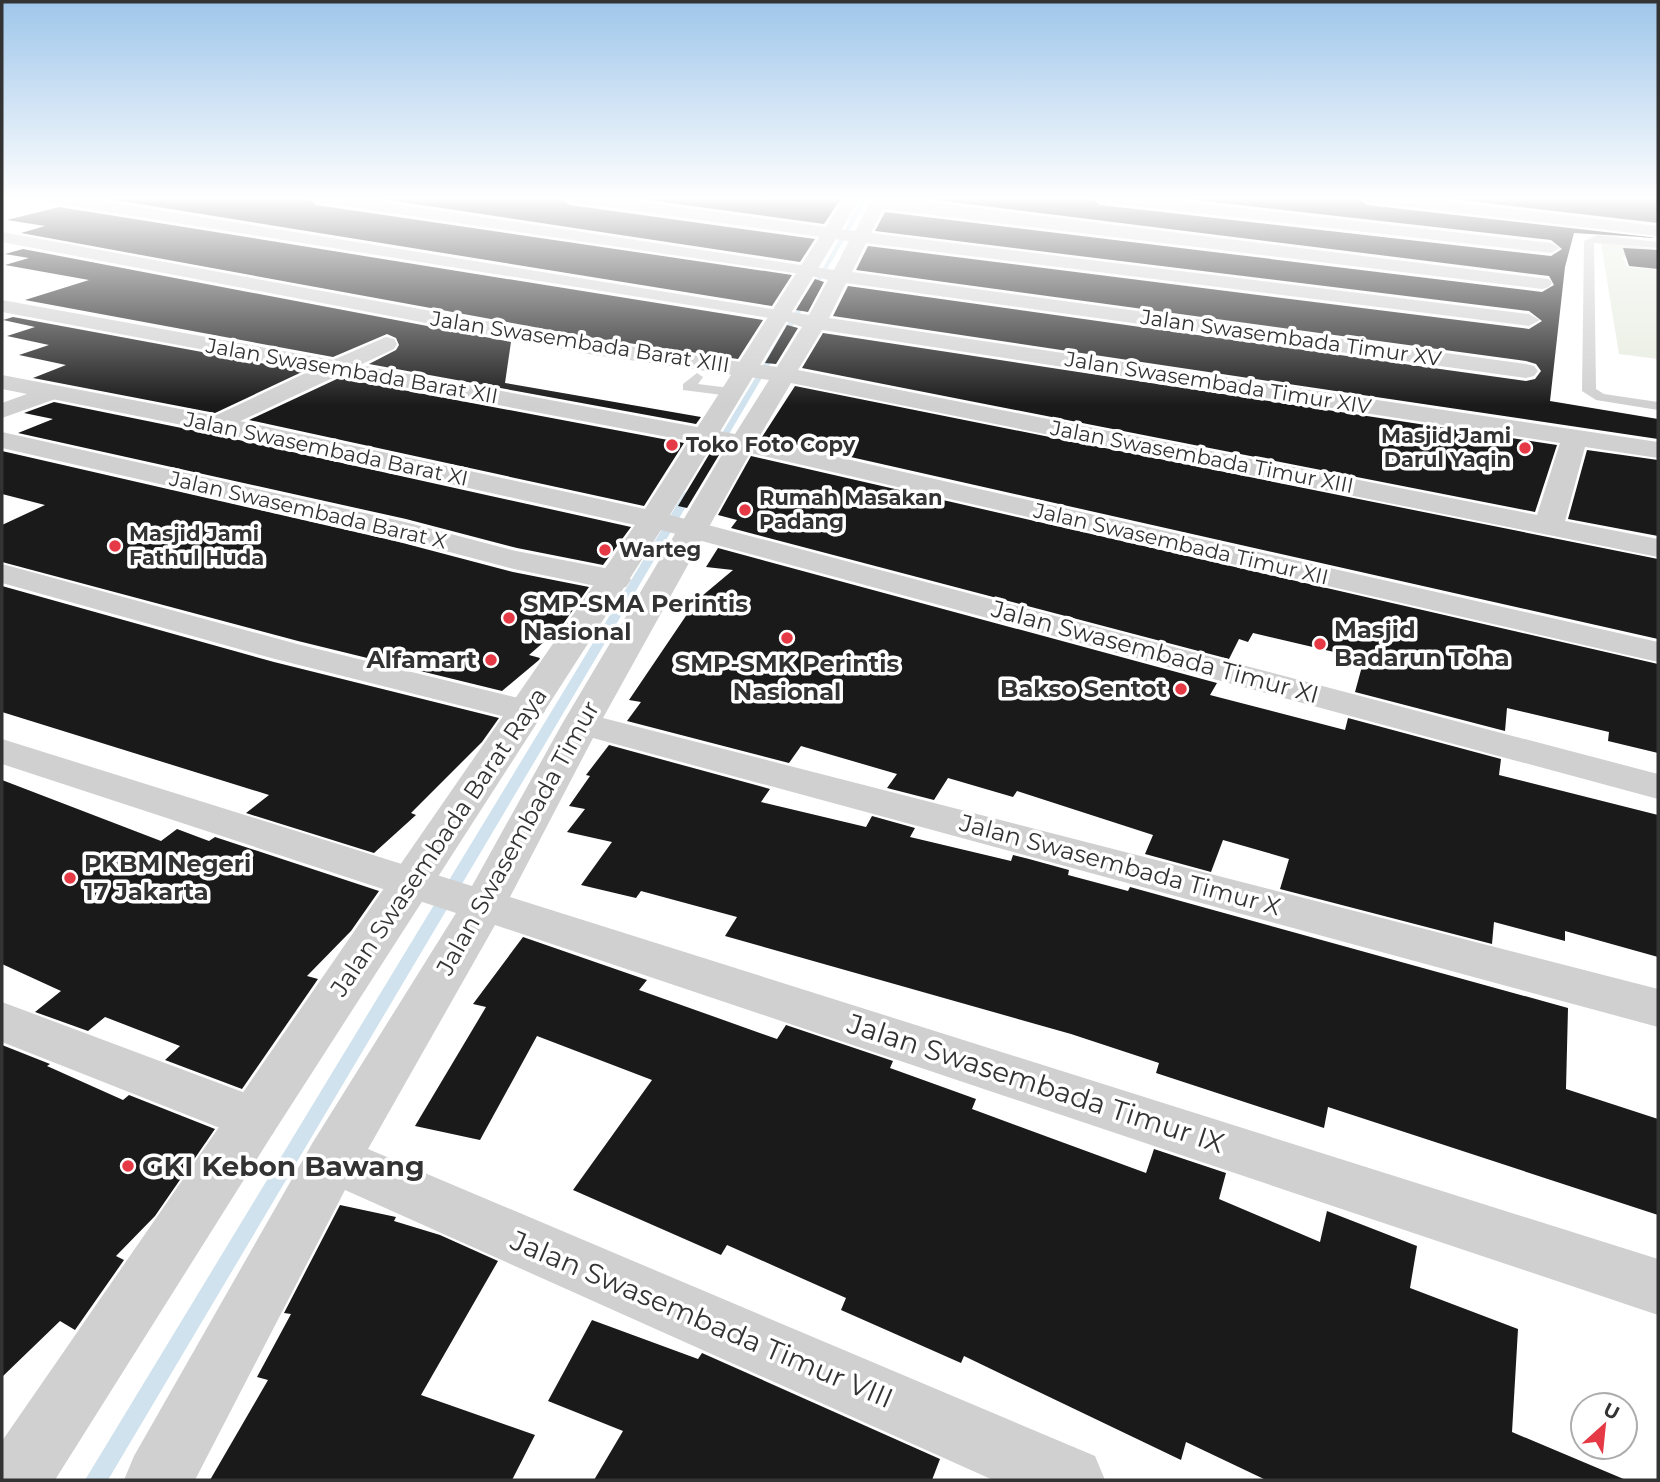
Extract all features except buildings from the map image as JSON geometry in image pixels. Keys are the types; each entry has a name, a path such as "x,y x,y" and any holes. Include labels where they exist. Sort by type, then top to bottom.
{"street":[{"name":"Jalan Swasembada Barat XIII","path":"155,266 606,350 740,378"},
{"name":"Jalan Swasembada Timur XIV","path":"466,266 1658,450"},
{"path":"497,293 554,266"},
{"name":"Jalan Swasembada Timur XV","path":"774,266 1526,371"},
{"name":"Jalan Swasembada Barat Raya","path":"16,1480 253,1119 421,885 526,711 615,580 674,524 723,440 740,378 793,318 825,266"},
{"path":"1149,266 1298,290 1529,320"},
{"path":"1298,290 1317,266"},
{"path":"1401,266 1542,283"},
{"path":"437,320 473,304"},
{"name":"Jalan Swasembada Barat XII","path":"2,306 723,440"},
{"path":"217,425 386,344"},
{"path":"723,440 740,378"},
{"name":"Jalan Swasembada Timur XIII","path":"740,378 1549,525 1658,548"},
{"name":"Jalan Swasembada Barat XI","path":"2,382 217,425 674,524"},
{"path":"2,411 52,391"},
{"path":"1549,525 1575,437"},
{"name":"Jalan Swasembada Barat X","path":"2,440 405,531 513,560 615,580"},
{"name":"Jalan Swasembada Timur XII","path":"723,440 1658,652"},
{"name":"Jalan Swasembada Timur","path":"158,1480 333,1158 581,724 674,524"},
{"name":"Jalan Swasembada Timur XI","path":"674,524 1658,787"},
{"path":"2,573 287,652 526,711"},
{"name":"Jalan Swasembada Timur X","path":"581,724 659,742 1658,1008"},
{"name":"Jalan Swasembada Timur IX","path":"2,751 216,822 478,902 1658,1287"},
{"path":"2,1020 253,1119"},
{"name":"Jalan Swasembada Timur VIII","path":"333,1158 1071,1480"}],"lane":[{"path":"1589,266 1589,391 1601,397 1658,406"},
{"path":"676,401 740,378"}],"shaded area":[{"path":"1605,266 1658,270 1658,359 1619,354"}],"waterway":[{"path":"816,283 826,266"},
{"path":"708,463 799,310"},
{"path":"96,1480 689,493"}],"place":[{"name":"Toko Foto Copy","path":"672,445"},
{"name":"Masjid Jami Darul Yaqin","path":"1525,448"},
{"name":"Rumah Masakan Padang","path":"745,510"},
{"name":"Masjid Jami Fathul Huda","path":"115,546"},
{"name":"Warteg","path":"605,550"},
{"name":"SMP-SMA Perintis Nasional","path":"509,618"},
{"name":"SMP-SMK Perintis Nasional","path":"787,638"},
{"name":"Masjid Badarun Toha","path":"1320,644"},
{"name":"Alfamart","path":"491,660"},
{"name":"Bakso Sentot","path":"1181,689"},
{"name":"PKBM Negeri 17 Jakarta","path":"70,878"},
{"name":"GKI Kebon Bawang","path":"128,1166"}]}
